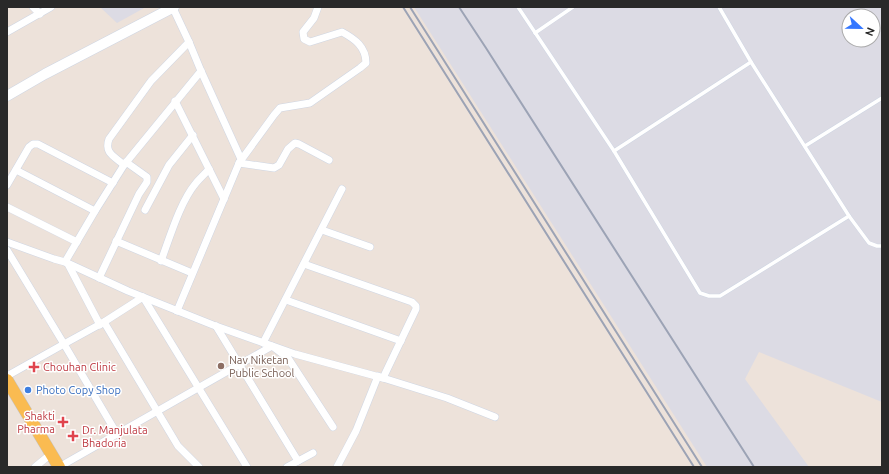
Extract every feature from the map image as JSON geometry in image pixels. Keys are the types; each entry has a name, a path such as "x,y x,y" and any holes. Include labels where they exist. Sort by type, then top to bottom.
{"main road":[{"path":"7,96 45,74 173,7"},
{"path":"7,380 59,467"},
{"path":"7,390 49,462"}],"street":[{"path":"33,7 40,14"},
{"path":"8,30 51,7"},
{"path":"173,7 240,161"},
{"path":"177,310 240,161 280,108 310,103 366,63 366,56 362,48 355,39 342,32 310,42 304,39 303,32 314,18 318,7"},
{"path":"99,278 148,179 107,150 106,147 109,139 151,81 189,42"},
{"path":"66,263 95,211 125,163 175,101 201,72"},
{"path":"175,101 224,199"},
{"path":"145,210 168,165 193,135"},
{"path":"7,185 33,144 38,144 113,183"},
{"path":"240,161 269,168 276,167 279,165 288,149 296,144 299,144 329,160"},
{"path":"161,261 187,196 195,183 210,169"},
{"path":"16,170 95,211"},
{"path":"263,343 342,189"},
{"path":"7,207 77,242"},
{"path":"322,230 370,247"},
{"path":"116,241 192,273"},
{"path":"7,242 66,263 143,297 263,343 295,354 381,377 447,398 495,417"},
{"path":"7,250 117,434"},
{"path":"66,263 102,324 158,411 178,446 199,467"},
{"path":"304,264 412,302 416,306 416,310 401,341 381,377 356,431 337,467"},
{"path":"7,376 102,324 143,297"},
{"path":"143,297 246,467"},
{"path":"286,300 401,341"},
{"path":"216,326 298,461"},
{"path":"59,467 272,346"},
{"path":"272,346 288,358 333,428"},
{"path":"287,467 313,453"},
{"path":"35,467 49,462"}],"lane":[{"path":"518,7 614,151 700,293 709,296 720,296 849,216"},
{"path":"534,33 573,7"},
{"path":"719,7 751,62 849,216 869,243 882,246"},
{"path":"614,151 751,62"},
{"path":"805,146 882,98"}],"shaded area":[{"path":"100,7 146,7 117,23"},
{"path":"414,7 882,7 882,402 759,352 745,379 809,467 707,467"}],"railway":[{"path":"403,7 694,467"},
{"path":"410,7 702,467"},
{"path":"459,7 754,467"}],"place":[{"name":"Nav Niketan Public School","path":"221,366"},
{"name":"Chouhan Clinic","path":"34,367"},
{"name":"Photo Copy Shop","path":"28,390"},
{"name":"Shakti Pharma","path":"63,422"},
{"name":"Dr. Manjulata Bhadoria","path":"73,436"}]}
